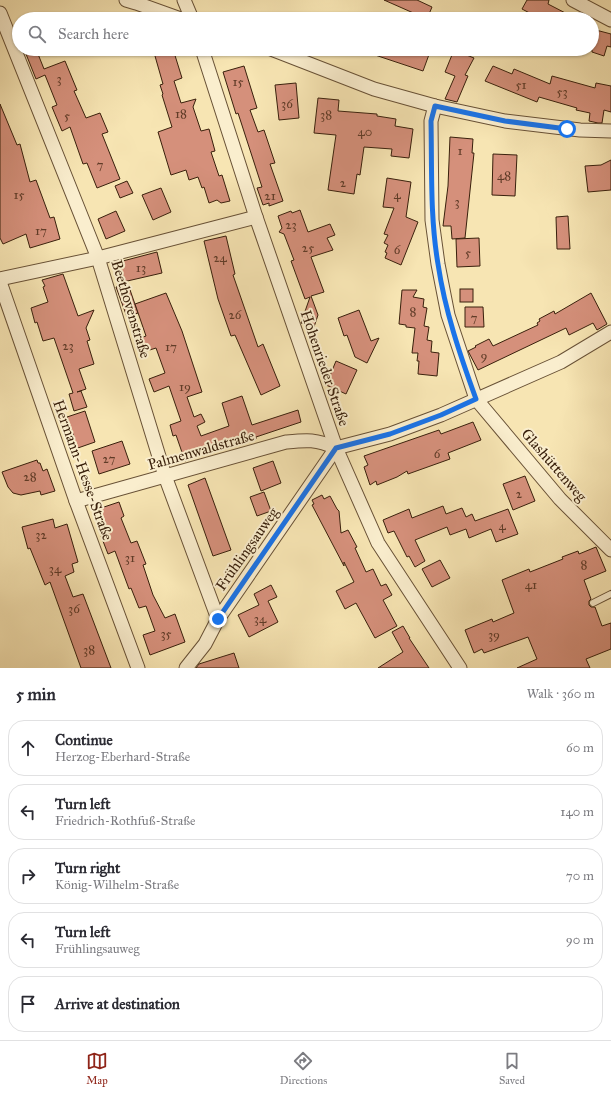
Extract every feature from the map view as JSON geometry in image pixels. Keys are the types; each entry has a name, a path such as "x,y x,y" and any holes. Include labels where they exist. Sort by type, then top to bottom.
{"street":[{"path":"126,0 161,12"},
{"path":"184,0 189,12"},
{"path":"573,0 596,12"},
{"name":"Beethovenstraße","path":"0,13 12,43"},
{"path":"599,14 611,20"},
{"name":"Beethovenstraße","path":"17,56 98,258 165,476 218,619"},
{"name":"Hohenrieder Straße","path":"204,56 256,217 336,448 378,543 460,668"},
{"path":"289,56 374,89 435,106 505,121 580,130 611,131"},
{"path":"435,106 431,121 432,220 438,264 448,315 476,399"},
{"path":"0,279 98,258 256,217"},
{"name":"Hermann-Hesse-Straße","path":"0,282 76,501 138,668"},
{"path":"336,448 390,434 441,415 561,362 611,332"},
{"name":"Glashüttenweg","path":"476,399 560,498 611,550"},
{"name":"Palmenwaldstraße","path":"76,501 286,442 311,440 336,448"},
{"name":"Frühlingsauweg","path":"186,668 205,644 218,619 336,448"}],"lane":[{"path":"593,604 611,594"}],"building":[{"path":"384,0 417,0 432,7 430,12 411,12"},
{"path":"527,0 549,0 548,4 563,12 528,12 522,9"},
{"path":"599,31 611,34 611,47 607,46 604,56 599,54"},
{"path":"27,56 39,56 44,69 65,61 77,90 74,91 86,118 100,113 108,132 102,134 120,179 97,188 87,163 83,164 70,127 62,131 52,107 57,105 45,75 36,79"},
{"path":"155,56 175,56 182,78 174,81 181,103 196,99 193,107 201,131 209,129 215,151 211,152 219,176 222,175 230,201 221,203 217,200 209,203 204,187 202,188 198,177 189,180 186,170 171,175 158,132 172,127 162,95 160,85 163,84"},
{"path":"378,56 428,56 423,71"},
{"path":"452,56 469,56 474,58 465,75 468,76 457,102 445,99 455,76 445,72"},
{"path":"244,66 257,108 250,110 258,132 264,130 275,163 270,164 283,201 269,206 269,203 263,205 257,188 262,187 223,72"},
{"path":"493,66 512,74 514,69 550,84 552,76 595,88 596,83 611,86 611,112 604,110 602,123 598,123 589,121 590,113 576,110 577,108 539,97 537,102 485,81"},
{"path":"296,83 299,118 279,120 275,85"},
{"path":"318,98 339,100 338,111 377,114 377,116 396,119 395,126 413,129 409,158 391,156 392,149 364,147 360,175 357,174 354,194 328,190 336,135 314,133"},
{"path":"0,104 17,145 20,144 30,182 36,180 50,218 54,217 60,239 30,248 26,234 3,244 0,238"},
{"path":"450,137 473,139 472,153 474,153 465,238 452,239 451,226 443,226 448,186"},
{"path":"493,154 517,155 515,196 492,195"},
{"path":"611,160 611,190 588,192 585,166 601,165"},
{"path":"387,178 411,182 406,217 418,222 401,265 385,258 387,253 385,252 388,245 384,243 388,235 384,234 394,208 383,207"},
{"path":"127,181 133,193 120,198 115,186"},
{"path":"161,188 171,212 153,220 142,195"},
{"path":"300,210 308,232 330,224 335,235 327,238 333,250 311,257 324,292 311,296 318,315 314,327 301,323 310,297 305,299 291,261 294,260 284,234 279,232 282,228 278,216 291,211 292,213"},
{"path":"116,211 125,231 106,239 98,219"},
{"path":"568,216 570,249 557,249 556,217"},
{"path":"226,236 235,274 233,275 258,347 263,344 280,386 261,395 235,335 231,336 218,299 204,241"},
{"path":"479,238 480,266 457,267 456,239"},
{"path":"157,252 162,273 123,282 119,262"},
{"path":"63,274 78,316 94,310 86,328 90,340 87,341 94,364 79,369 86,389 77,392 81,391 87,407 74,411 69,394 73,393 54,338 43,341 37,322 35,323 31,308 48,302 43,287 45,286 42,280"},
{"path":"128,284 138,313 127,317 116,287"},
{"path":"460,289 473,289 473,302 460,302"},
{"path":"402,290 417,290 413,297 424,299 423,307 427,308 424,326 429,327 427,340 432,341 431,352 439,353 437,376 418,374 418,353 412,353 415,328 406,327 406,325 399,324"},
{"path":"166,293 182,331 202,392 187,397 194,417 201,414 205,422 197,426 201,436 229,426 222,403 242,396 252,425 298,410 301,422 256,437 256,439 236,446 233,438 205,448 207,453 185,461 176,435 173,436 170,425 181,421 169,386 154,392 149,379 165,373 156,348 140,353 135,340 146,336 135,304"},
{"path":"591,293 607,324 597,330 593,323 569,335 566,328 478,370 468,351 476,347 475,346 489,339 493,346 538,325 537,323 540,321 539,319 554,311 555,314"},
{"path":"465,307 483,307 484,327 465,327"},
{"path":"359,310 371,341 379,338 367,363 355,357 347,335 344,336 338,318"},
{"path":"336,361 357,370 346,394 326,385"},
{"path":"85,411 95,442 75,449 72,438 74,437 67,417"},
{"path":"473,422 481,440 448,453 450,459 408,474 407,471 397,477 377,485 376,481 370,485 364,467 368,465 364,456 439,430 441,434"},
{"path":"122,441 130,464 99,474 92,451"},
{"path":"37,460 43,471 47,469 55,491 41,495 40,491 21,495 13,493 8,487 2,472"},
{"path":"273,461 281,483 261,491 253,468"},
{"path":"525,476 535,501 513,510 503,484"},
{"path":"205,478 231,550 213,556 188,485"},
{"path":"264,492 271,511 257,516 250,497"},
{"path":"322,495 324,499 330,496 339,511 341,533 348,530 357,547 355,548 366,572 373,569 381,586 386,584 392,595 383,600 397,626 375,638 356,603 345,609 336,591 354,582 312,505 314,504 312,500"},
{"path":"119,502 124,516 121,518 131,543 137,541 146,564 143,565 153,595 165,618 175,614 185,642 150,655 143,635 155,631 146,606 139,608 131,588 129,589 115,551 108,554 101,536 107,534 98,509"},
{"path":"443,506 446,514 462,508 466,517 472,514 475,521 508,509 518,534 496,542 491,529 469,538 466,529 450,535 447,527 415,540 425,561 415,567 409,556 407,557 394,531 388,533 383,520 409,509 412,518"},
{"path":"53,519 55,528 67,524 78,562 72,564 74,572 65,576 73,597 83,594 111,668 81,668 50,582 45,585 30,548 28,549 22,527"},
{"path":"596,547 606,571 584,580 591,599 589,601 589,605 591,607 595,607 602,626 611,623 611,649 586,659 590,668 517,668 537,659 528,637 484,653 482,649 474,653 465,630 492,619 493,622 514,613 502,580 529,569 530,572 563,559 562,557 578,551 579,554"},
{"path":"440,560 450,578 432,587 422,569"},
{"path":"271,585 277,597 268,601 278,622 249,637 238,615 259,605 254,594"},
{"path":"403,626 409,638 429,668 378,668 403,652 392,632"},
{"path":"234,653 239,668 196,668 199,664"}],"route":[{"path":"218,619 336,448 390,434 441,415 476,399 448,315 438,264 432,220 431,121 435,106 505,121 567,129"}]}
